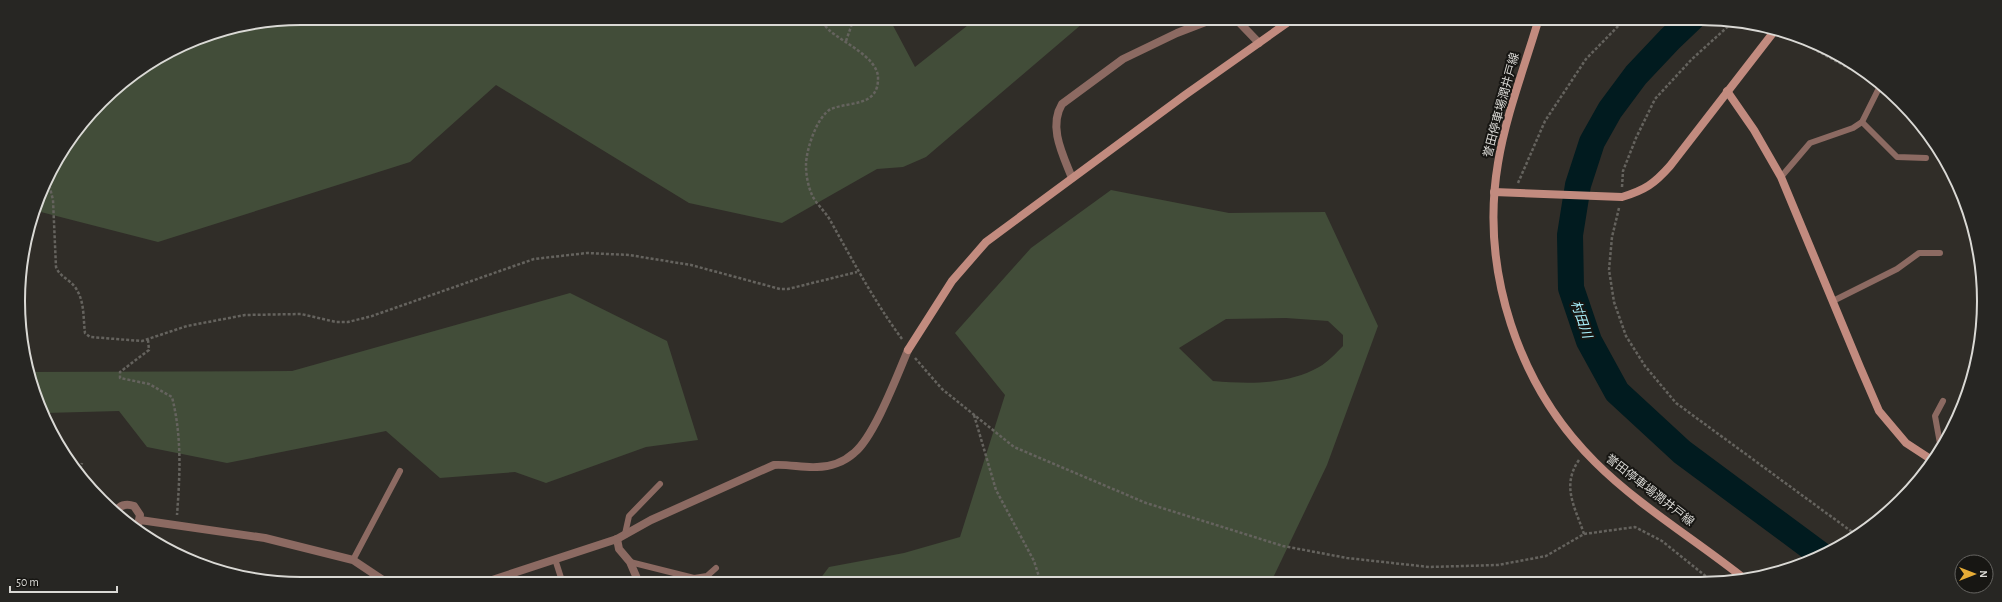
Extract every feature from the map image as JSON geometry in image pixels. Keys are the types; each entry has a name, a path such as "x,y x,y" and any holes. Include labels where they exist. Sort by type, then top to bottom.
{"street":[{"path":"1072,178 1061,150 1056,123 1056,113 1062,104 1123,59 1177,33 1198,25"},
{"path":"1242,25 1259,43"},
{"path":"508,577 555,559 617,539 651,520 774,465 788,464 817,468 837,464 846,460 864,442 880,412 908,350 952,281 986,242 1284,25"},
{"name":"誉田停車場潤井戸線","path":"1537,25 1501,146 1494,192 1493,236 1496,264 1518,346 1533,379 1551,410 1585,452 1619,484 1739,575"},
{"path":"1494,192 1526,192 1622,197 1641,192 1658,179 1772,34"},
{"path":"1727,91 1754,130 1781,177 1880,411 1906,443 1928,457"},
{"path":"118,508 129,504 138,510 140,520 138,523"},
{"path":"140,520 265,538 353,560 378,577"},
{"path":"617,539 619,548 630,562 636,577"}],"lane":[{"path":"1781,177 1810,143 1853,128 1862,122 1878,89"},
{"path":"1862,122 1897,157 1926,158"},
{"path":"1833,301 1897,269 1919,253 1940,252"},
{"path":"1939,440 1935,416 1943,400"},
{"path":"353,560 400,471"},
{"path":"625,534 629,516 660,484"},
{"path":"555,559 561,577"},
{"path":"630,562 690,577"},
{"path":"700,577 707,576 716,568"}],"path":[{"path":"825,25 829,30 846,41 874,65 878,74 878,87 870,97 861,102 831,110 824,115 817,125 806,164 812,197 829,218 857,272 908,350 942,389 1014,447 1146,504 1284,546 1347,558 1429,567 1498,565 1546,556 1584,534 1635,527 1662,541 1706,577"},
{"path":"846,41 852,25"},
{"path":"1518,184 1545,121 1557,102 1586,59 1619,25"},
{"path":"1728,26 1692,59 1655,99 1636,138 1623,171 1622,197 1612,237 1609,270 1614,302 1626,336 1645,366 1676,403 1852,532"},
{"path":"1809,47 1847,67"},
{"path":"50,187 53,200 56,267 58,273 74,285 78,291 81,300 85,333 90,337 148,340 187,326 245,315 301,314 336,322 348,322 372,316 534,258 587,253 629,255 691,264 780,289 788,289 857,272"},
{"path":"148,340 149,350 120,372 120,378 149,384 172,397 178,423 180,471 176,525"},
{"path":"974,414 996,490 1034,561 1039,577"},
{"path":"1584,534 1569,489 1571,472 1585,452"},
{"path":"81,467 82,463"}],"green space":[{"path":"301,25 893,25 915,67 968,25 1081,25 926,157 903,167 877,169 782,223 689,203 496,85 410,162 158,242 40,212 53,179 62,163 93,119 119,93 163,62 179,53 212,40 247,30 265,27"},
{"path":"1111,190 1229,213 1325,212 1378,326 1327,465 1273,577 822,577 829,567 904,553 960,537 1005,395 955,333 1031,248","holes":["1286,318 1328,321 1343,335 1343,346 1329,360 1319,367 1294,377 1268,382 1240,383 1213,381 1179,348 1226,319"]},
{"path":"570,293 667,341 698,440 646,447 546,483 515,472 440,478 386,431 227,463 147,447 119,411 49,413 34,372 292,371"}],"waterway":[{"name":"村田川","path":"1685,25 1636,75 1610,110 1592,142 1578,185 1570,235 1571,288 1589,341 1617,392 1682,452 1817,552"}]}
